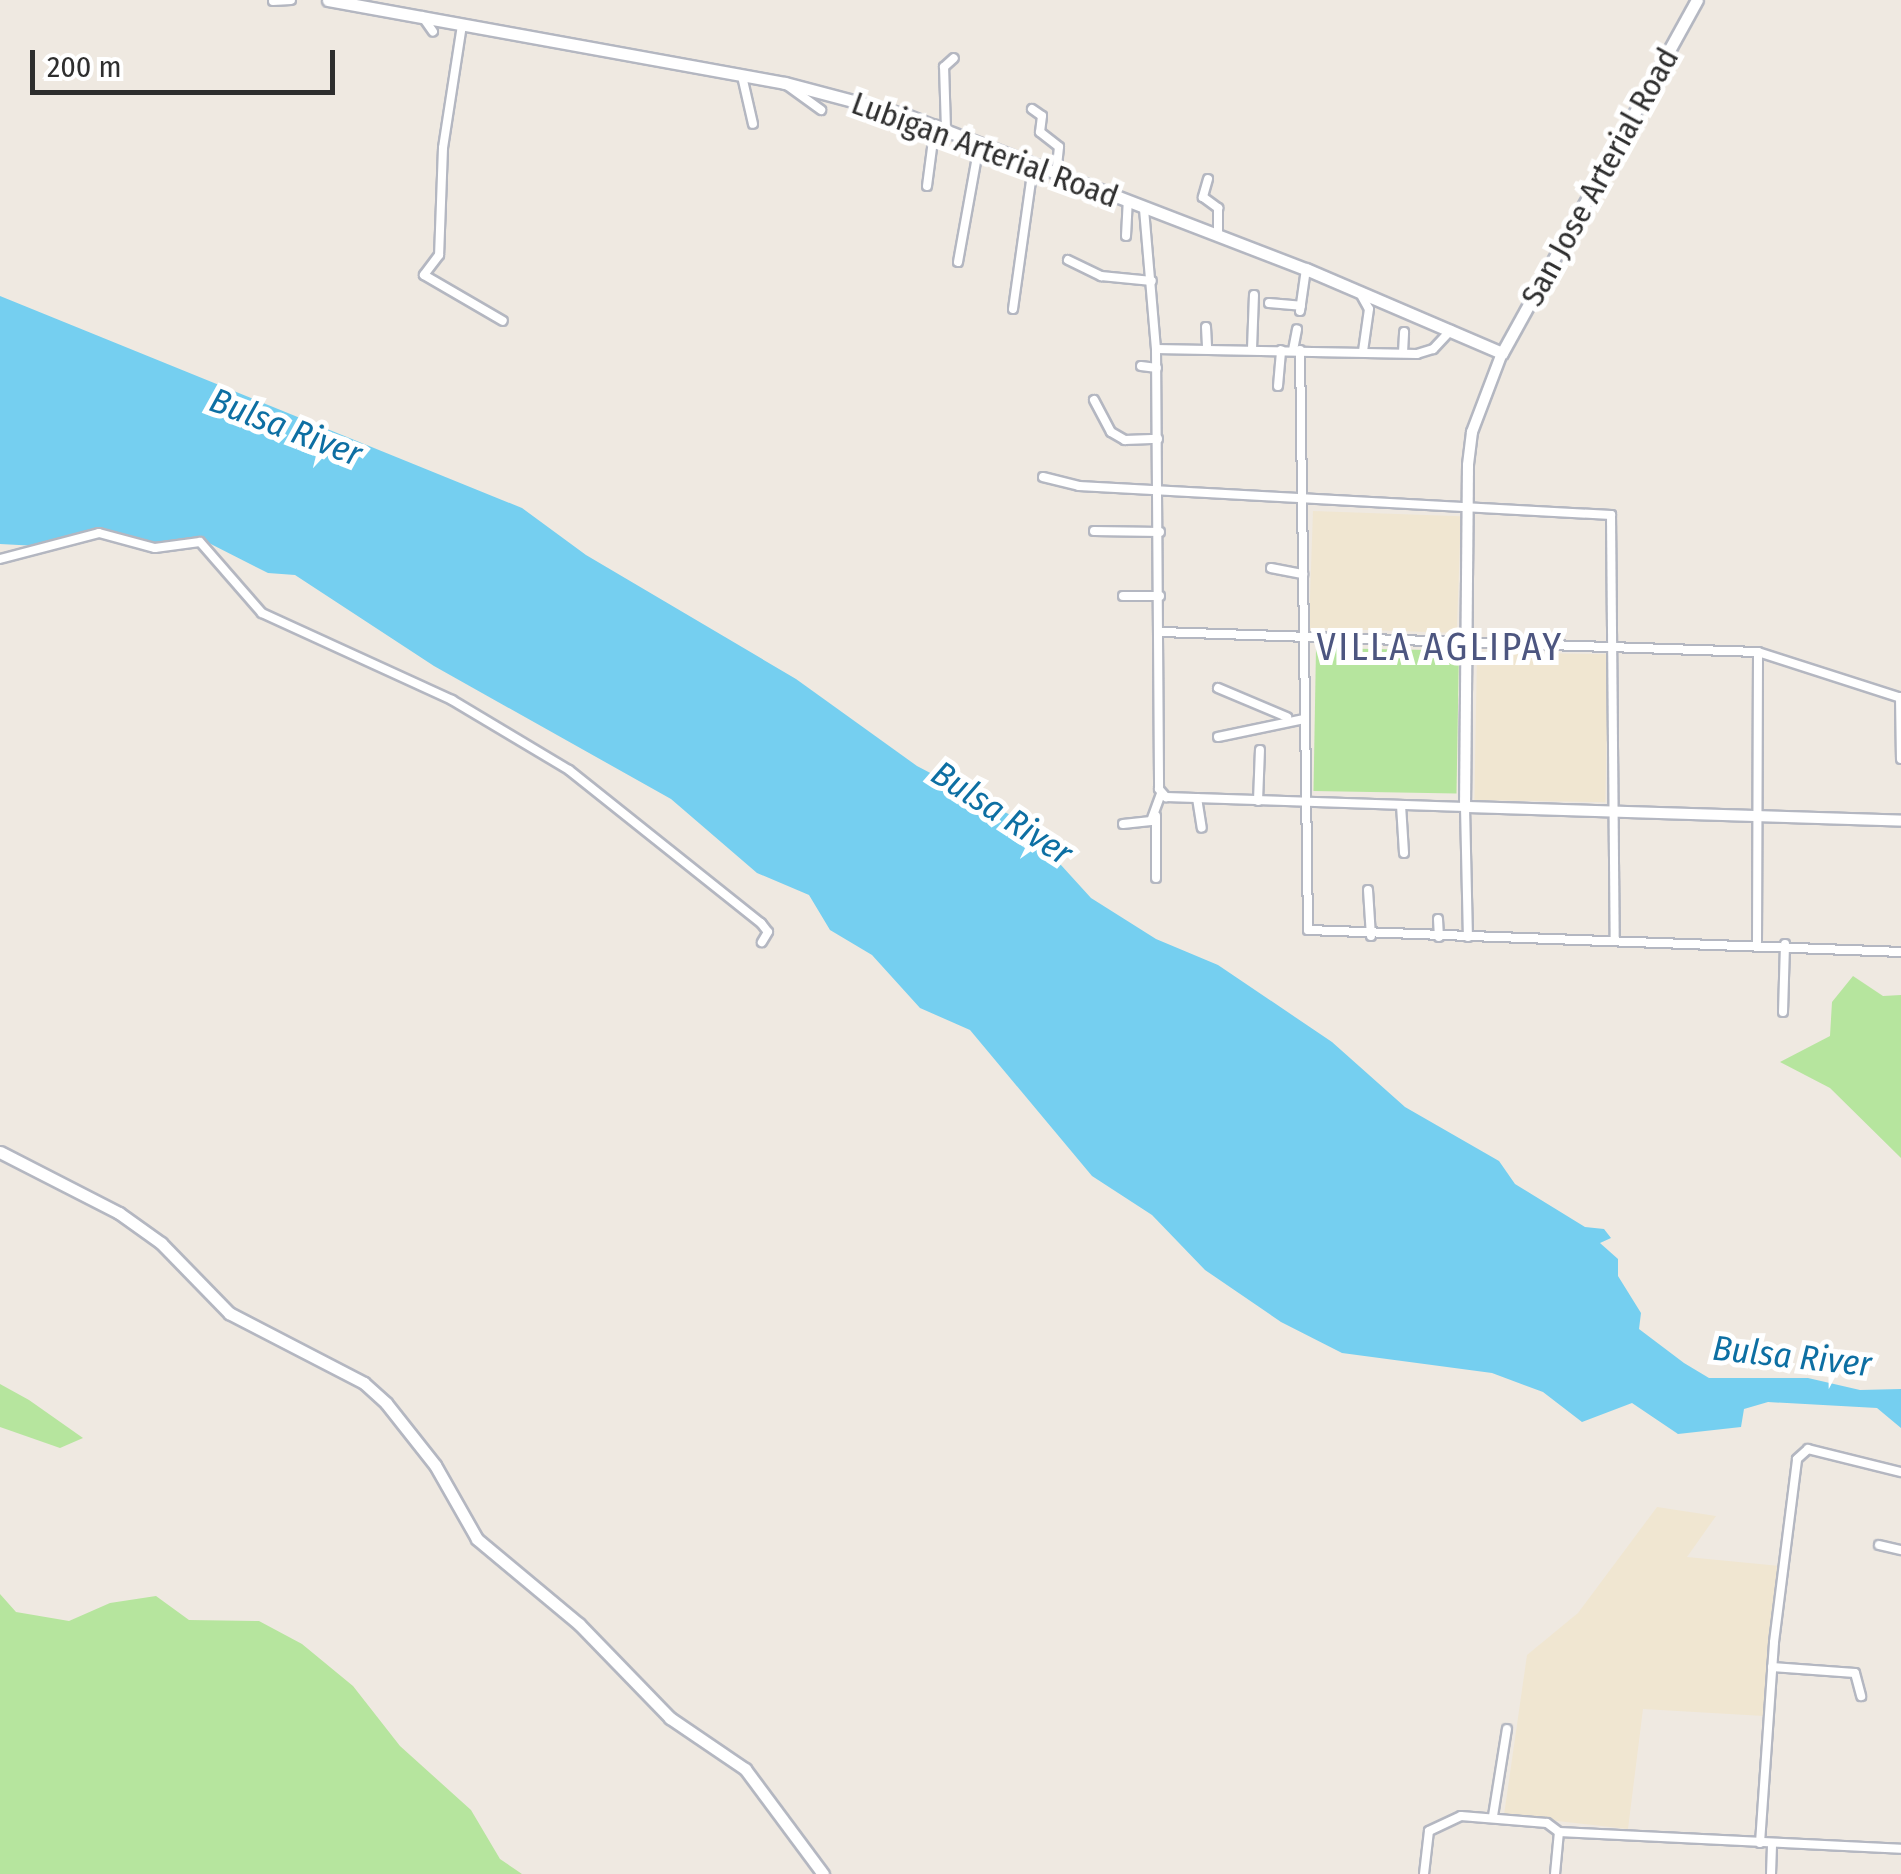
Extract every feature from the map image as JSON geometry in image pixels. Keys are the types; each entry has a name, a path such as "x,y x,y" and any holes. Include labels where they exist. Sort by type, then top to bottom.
{"main road":[{"name":"Lubigan Arterial Road","path":"328,0 785,82 940,127 1144,210 1306,269 1502,353"},
{"name":"San Jose Arterial Road","path":"1502,353 1697,0"},
{"path":"0,1152 95,1198 161,1243 229,1313 375,1393 436,1465 477,1539 579,1624 670,1718 745,1769 774,1799 823,1874"}],"street":[{"path":"273,1 291,0"},
{"path":"422,16 433,32"},
{"path":"462,25 444,148 439,255 424,276 503,321"},
{"path":"927,186 940,127 944,67 954,58"},
{"path":"742,76 754,124"},
{"path":"785,82 821,110"},
{"path":"1032,109 1042,116 1040,132 1059,147 1056,174"},
{"path":"958,262 979,145"},
{"path":"1013,309 1033,166"},
{"path":"1208,179 1203,197 1218,214 1218,235"},
{"path":"1126,236 1128,202"},
{"path":"1144,210 1156,348 1160,487 1160,794 1156,878"},
{"path":"1218,214 1230,212"},
{"path":"1068,260 1115,279 1152,281"},
{"path":"1269,303 1300,308 1306,269"},
{"path":"1358,291 1369,309 1362,351"},
{"path":"1252,349 1254,295"},
{"path":"1206,327 1207,350"},
{"path":"1296,328 1303,496 1308,930 1370,936 1758,942 1901,952"},
{"path":"1156,348 1403,353 1432,350 1451,330"},
{"path":"1403,353 1404,332"},
{"path":"1278,386 1281,350"},
{"path":"1468,937 1466,504 1472,432 1502,353"},
{"path":"1142,366 1157,368"},
{"path":"1094,400 1111,432 1124,440 1158,438"},
{"path":"1044,477 1079,486 1160,487 1611,515 1615,940"},
{"path":"1094,531 1160,532"},
{"path":"0,559 99,533 154,548 200,542 262,612 452,700 569,770 762,923 768,932 762,942"},
{"path":"1271,568 1303,574"},
{"path":"1123,596 1160,596"},
{"path":"1160,632 1758,652 1900,697 1901,759"},
{"path":"1758,652 1758,942"},
{"path":"1218,688 1291,718 1304,719"},
{"path":"1218,737 1291,718"},
{"path":"1258,800 1260,750"},
{"path":"1160,794 1614,814 1901,821"},
{"path":"1197,798 1202,828"},
{"path":"1402,805 1404,853"},
{"path":"1123,824 1146,824 1156,816"},
{"path":"1368,890 1370,936"},
{"path":"1438,919 1439,937"},
{"path":"1783,1012 1785,944"},
{"path":"1760,1843 1772,1666 1800,1453 1901,1472"},
{"path":"1879,1546 1901,1550"},
{"path":"1772,1666 1855,1673 1862,1696"},
{"path":"1493,1816 1507,1728"},
{"path":"1424,1874 1429,1831 1438,1823 1493,1816 1547,1823 1559,1832 1901,1848"},
{"path":"1555,1874 1559,1832"},
{"path":"1772,1844 1772,1874"}],"shaded area":[{"path":"1313,511 1461,516 1457,633 1309,628"},
{"path":"1477,652 1608,654 1605,802 1474,800"},
{"path":"1657,1507 1716,1516 1687,1557 1780,1566 1764,1716 1643,1709 1628,1829 1504,1815 1527,1655 1578,1613"}],"green space":[{"path":"1316,648 1459,650 1456,793 1314,791"},
{"path":"1853,976 1883,996 1901,995 1901,1158 1830,1088 1780,1062 1830,1036 1832,1002"},
{"path":"0,1384 83,1438 60,1448 0,1427"},
{"path":"0,1594 16,1612 69,1621 110,1603 156,1596 189,1620 259,1621 302,1644 353,1686 400,1746 471,1810 500,1859 522,1874 0,1874"}],"water":[{"name":"Bulsa River","path":"0,296 522,508 586,555 796,679 917,766 1020,820 1091,898 1156,939 1218,965 1332,1042 1405,1107 1499,1161 1515,1184 1585,1227 1604,1229 1611,1238 1600,1243 1618,1259 1618,1276 1641,1313 1639,1329 1684,1363 1709,1378 1808,1378 1860,1390 1901,1389 1901,1428 1877,1408 1768,1402 1744,1409 1741,1427 1678,1434 1632,1403 1582,1422 1543,1392 1492,1373 1342,1353 1281,1322 1205,1270 1152,1215 1092,1176 970,1030 920,1008 872,955 830,930 809,895 757,873 671,799 434,666 295,575 268,573 199,538 157,545 100,528 38,546 0,544"}],"district":[{"name":"VILLA AGLIPAY","path":"1440,648"}]}
